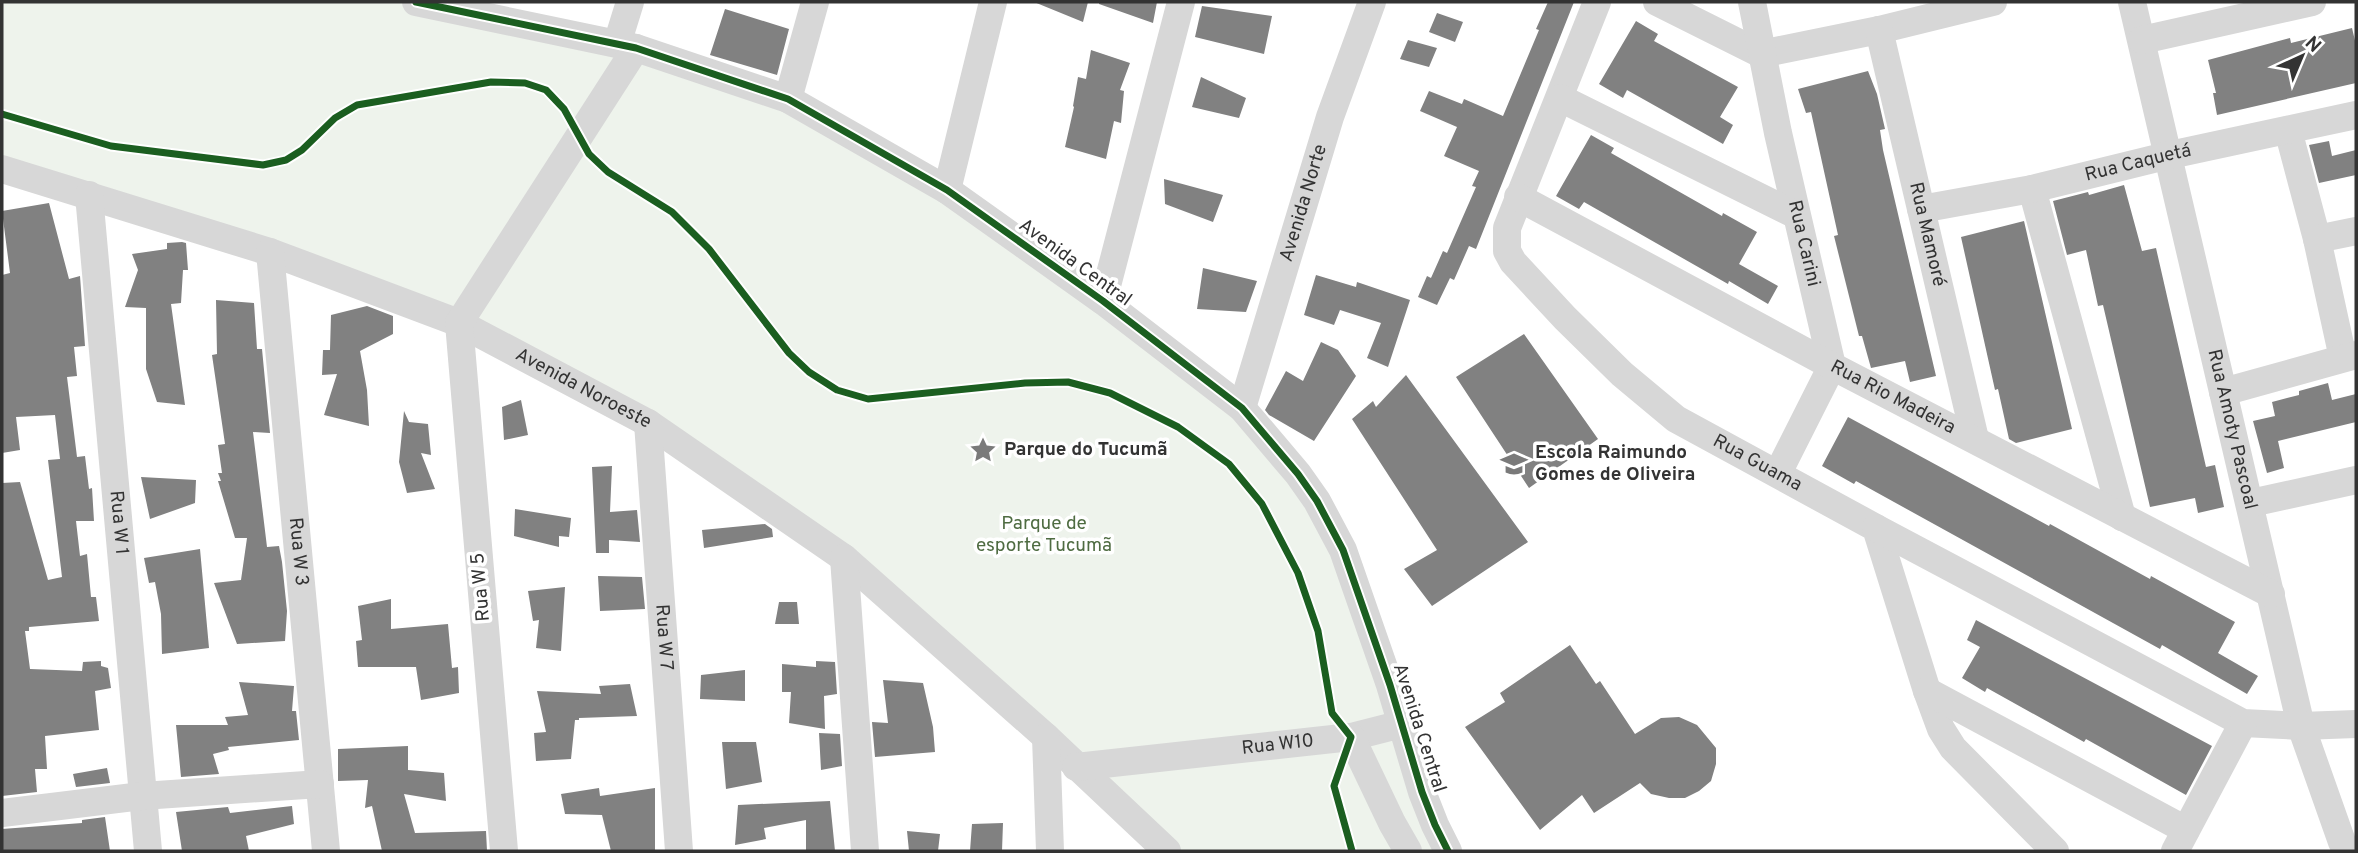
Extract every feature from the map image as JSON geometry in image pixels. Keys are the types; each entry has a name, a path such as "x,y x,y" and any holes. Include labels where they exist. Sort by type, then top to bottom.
{"street":[{"path":"459,323 626,46 630,2"},
{"path":"788,99 815,2"},
{"path":"947,190 993,2"},
{"path":"1103,301 1181,2"},
{"name":"Avenida Norte","path":"1242,408 1330,117 1372,2"},
{"name":"Rua Guama","path":"1597,2 1507,228 1507,251 1513,262 1622,374 1676,419 2243,723"},
{"path":"1657,2 1761,54 1879,30 1993,2"},
{"name":"Rua Carini","path":"1752,2 1796,215 1832,366"},
{"name":"Rua Amoty Pascoal","path":"2132,2 2301,726 2348,845"},
{"path":"2142,40 2312,2"},
{"name":"Avenida Central","path":"434,4 626,46 788,99 947,190 1103,301 1242,408 1298,474 1317,501 1343,550 1422,792 1448,851"},
{"name":"Rua Mamoré","path":"1879,30 1975,439"},
{"path":"1560,98 1796,215"},
{"name":"Rua Caquetá","path":"1921,209 2032,190 2169,155 2356,115"},
{"path":"2223,392 2350,356 2288,130"},
{"name":"Avenida Noroeste","path":"2,169 270,252 459,323 648,423 844,558 1046,737 1167,851"},
{"path":"2032,190 2122,517"},
{"name":"Rua W 1","path":"89,195 148,851"},
{"name":"Rua Rio Madeira","path":"1518,197 1832,366 2271,594"},
{"path":"2316,239 2356,231"},
{"name":"Rua W 3","path":"270,252 326,851"},
{"name":"Rua W 5","path":"459,323 504,851"},
{"path":"1778,473 1832,366"},
{"name":"Rua W 7","path":"648,423 679,851"},
{"path":"2251,503 2356,480"},
{"path":"1876,528 1941,729 1954,748 2055,851"},
{"path":"844,558 865,851"},
{"path":"1927,691 2181,840 2243,723 2301,726 2356,724"},
{"name":"Rua W10","path":"1076,767 1351,737 1402,724"},
{"path":"1046,737 1050,851"},
{"path":"1351,737 1408,851"},
{"path":"2,813 142,796 320,784"}],"green space":[{"name":"Parque do Tucumã","path":"2,2 412,2 788,99 1103,301 1301,478 1450,851 1167,851 844,558 459,323 2,169"}],"building":[{"path":"1034,2 1088,2 1083,22"},
{"path":"1099,2 1157,2 1153,23"},
{"path":"1548,2 1574,2 1476,249 1469,246 1454,280 1450,278 1437,305 1418,297 1427,276 1431,278 1443,251 1447,253 1476,187 1472,186 1479,171 1444,156 1457,127 1420,111 1429,91 1462,104 1464,99 1503,116"},
{"path":"1202,6 1272,16 1264,54 1195,37"},
{"path":"725,9 789,29 777,75 710,55"},
{"path":"1437,13 1463,22 1455,42 1429,32"},
{"path":"1636,21 1658,34 1654,41 1738,87 1720,117 1733,125 1723,144 1627,90 1623,98 1599,84"},
{"path":"2352,28 2356,45 2356,83 2217,115 2213,93 2216,93 2208,60 2290,38 2291,43"},
{"path":"1408,40 1437,48 1429,67 1400,59"},
{"path":"1091,50 1130,63 1120,90 1124,91 1121,123 1114,121 1106,159 1065,147 1078,77 1086,79"},
{"path":"1868,71 1877,94 1885,129 1880,130 1883,150 1936,376 1910,382 1905,361 1871,368 1862,336 1859,336 1834,236 1838,235 1811,112 1806,113 1798,89"},
{"path":"1201,77 1246,98 1239,118 1192,107"},
{"path":"1591,135 1614,148 1611,153 1722,216 1723,213 1757,232 1739,264 1778,286 1768,304 1584,202 1579,209 1556,196"},
{"path":"2329,141 2332,156 2356,150 2356,175 2319,183 2309,145"},
{"path":"1164,179 1223,195 1213,222 1165,204"},
{"path":"2124,185 2142,251 2156,248 2206,467 2215,465 2224,507 2198,513 2195,498 2150,507 2103,305 2098,306 2086,250 2067,255 2053,201"},
{"path":"49,203 69,279 80,276 85,346 74,347 77,376 67,377 77,457 85,456 89,489 92,488 94,521 76,521 80,556 87,554 91,597 96,597 99,621 29,627 29,631 25,631 30,669 82,671 83,662 101,661 101,666 108,668 111,688 95,691 99,730 45,736 47,769 35,769 37,792 2,796 2,483 20,482 48,580 62,577 48,460 60,459 55,415 16,417 20,450 2,453 2,275 10,273 2,211"},
{"path":"2024,221 2072,429 2016,443 2009,439 1998,389 1995,390 1961,237"},
{"path":"167,243 186,243 188,270 183,270 181,303 171,304 185,405 157,402 146,369 146,308 125,307 138,270 132,254 167,249"},
{"path":"1203,268 1257,281 1246,312 1197,309"},
{"path":"1316,275 1356,287 1357,282 1410,300 1388,367 1367,358 1381,323 1340,310 1334,325 1304,315"},
{"path":"216,300 254,303 257,349 262,349 270,433 253,432 267,547 279,546 282,562 287,611 285,641 237,644 214,583 241,580 247,538 235,538 218,481 221,481 218,473 222,473 218,445 225,444 212,355 217,354"},
{"path":"367,306 393,316 393,334 360,351 367,390 369,426 324,415 337,374 322,375 323,350 330,350 331,315"},
{"path":"1524,334 1598,439 1529,488 1456,377"},
{"path":"1321,342 1338,350 1356,376 1314,441 1265,410 1286,371 1303,381"},
{"path":"1406,375 1528,542 1432,606 1404,569 1437,550 1352,419 1373,401 1376,407"},
{"path":"2328,383 2332,400 2356,394 2356,422 2278,441 2284,468 2267,473 2253,421 2275,416 2272,402"},
{"path":"521,400 528,435 504,440 502,407"},
{"path":"404,411 409,422 428,424 431,455 421,453 435,489 407,493 399,462"},
{"path":"1848,417 2049,526 2050,524 2150,579 2151,576 2235,622 2218,653 2258,676 2247,694 2162,645 2160,649 1856,481 1854,484 1822,466"},
{"path":"612,466 610,512 637,510 640,542 609,540 609,553 596,553 592,467"},
{"path":"141,477 196,480 195,503 150,519"},
{"path":"515,509 571,518 569,537 559,536 559,547 514,536"},
{"path":"765,524 772,529 773,537 704,548 702,530"},
{"path":"200,549 209,648 162,654 161,614 155,582 149,583 144,558"},
{"path":"598,576 642,577 645,609 600,611"},
{"path":"565,587 561,651 536,648 539,620 533,621 528,591"},
{"path":"391,599 391,629 448,624 452,668 458,667 459,693 421,700 416,667 358,667 356,641 362,640 358,606"},
{"path":"779,602 797,602 799,624 775,624"},
{"path":"1976,620 2212,746 2186,795 2086,739 2084,742 1987,688 1985,692 1962,678 1980,647 1967,640"},
{"path":"1570,645 1596,684 1600,681 1635,734 1661,718 1679,717 1697,725 1716,748 1716,764 1711,781 1685,798 1651,794 1640,783 1594,813 1582,795 1540,830 1465,727 1505,702 1500,693"},
{"path":"816,661 835,662 837,694 824,696 825,729 789,723 791,692 782,692 782,664 816,667"},
{"path":"745,670 745,701 700,699 701,675"},
{"path":"883,680 923,683 933,727 935,752 875,757 872,722 888,723"},
{"path":"239,682 294,686 292,711 296,711 299,740 228,747 229,750 213,754 219,774 181,777 176,725 228,725 225,717 248,715"},
{"path":"630,684 637,716 579,718 575,720 571,759 536,761 534,733 546,732 537,691 601,694 599,686"},
{"path":"819,733 840,734 842,766 821,770"},
{"path":"722,742 756,742 762,782 726,789"},
{"path":"408,746 408,770 444,773 446,801 404,794 415,833 486,831 487,851 382,851 372,806 365,808 368,780 338,781 338,749"},
{"path":"107,768 110,783 76,787 73,774"},
{"path":"599,788 600,796 655,788 655,851 611,851 602,815 565,814 561,794"},
{"path":"830,801 835,851 806,851 806,820 764,828 766,839 735,845 738,805"},
{"path":"292,806 294,824 246,836 249,851 182,851 176,812 228,807 230,813"},
{"path":"105,817 110,851 2,851 2,829 82,823 82,820"},
{"path":"1003,823 1002,851 970,851 972,824"},
{"path":"907,831 940,834 938,851 909,851"}],"cycle path":[{"path":"416,2 636,48 788,99 947,190 1103,301 1242,408 1298,474 1317,501 1343,550 1390,685 1422,792 1448,851"},
{"path":"2,114 111,146 263,165 286,160 302,150 335,118 357,105 491,82 525,83 546,90 564,109 589,154 608,172 672,212 709,249 789,353 809,372 837,390 868,399 1025,383 1068,382 1110,393 1178,427 1229,464 1262,504 1298,573 1318,631 1332,713 1351,737 1334,786 1352,851"}],"place":[{"name":"Parque do Tucumã","path":"983,450"},
{"name":"Escola Raimundo Gomes de Oliveira","path":"1514,464"}],"park label":[{"name":"Parque de esporte Tucumã","path":"1044,535"}]}
